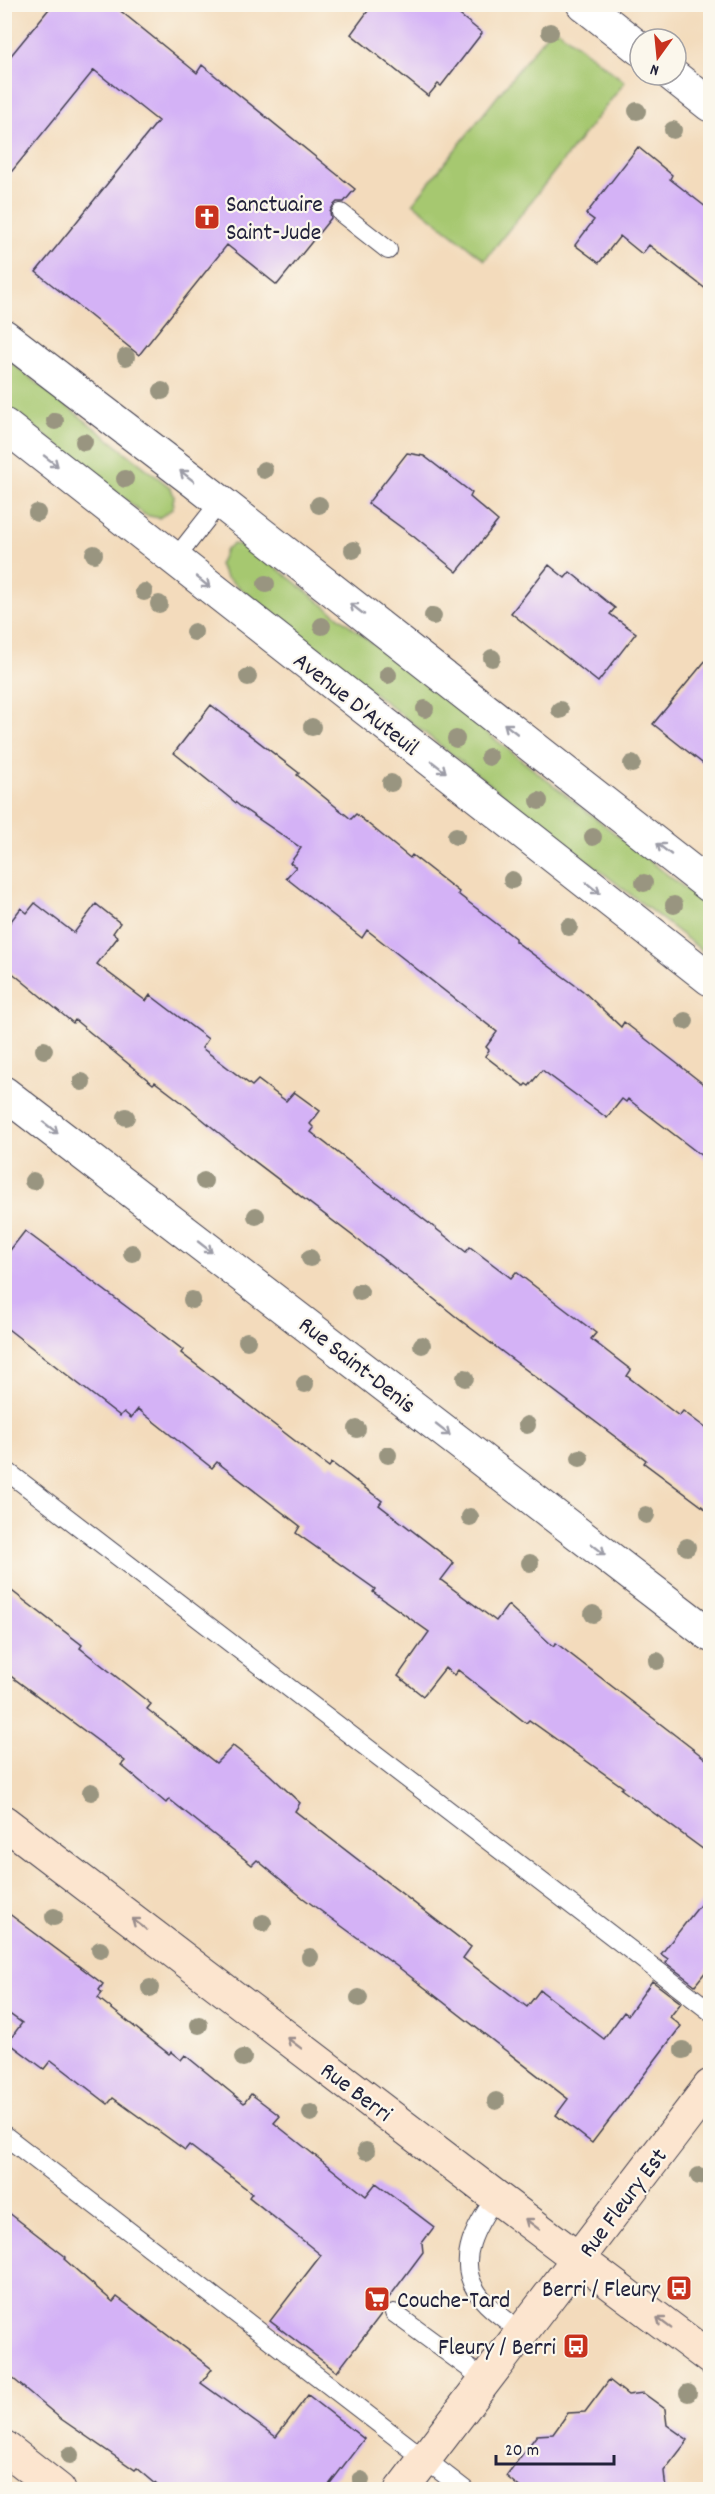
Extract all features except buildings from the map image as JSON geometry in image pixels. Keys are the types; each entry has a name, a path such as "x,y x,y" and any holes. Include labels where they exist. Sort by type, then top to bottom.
{"main road":[{"name":"Rue Berri","path":"4,1822 711,2358"},
{"name":"Rue Fleury Est","path":"401,2490 711,2086"},
{"path":"4,2447 59,2490"}],"street":[{"path":"583,4 628,40"},
{"path":"688,87 711,105"},
{"path":"4,336 711,886"},
{"name":"Avenue D'Auteuil","path":"4,425 711,979"},
{"name":"Rue Saint-Denis","path":"4,1093 711,1635"}],"lane":[{"path":"341,213 388,250"},
{"path":"174,559 220,502"},
{"path":"4,1469 711,2012"},
{"path":"4,2135 465,2490"},
{"path":"496,2197 475,2228 468,2261 470,2280 485,2301 522,2333"},
{"path":"394,2313 485,2380"}],"green space":[{"path":"553,26 625,82 485,260 413,203"},
{"path":"4,357 171,488 174,496 172,509 159,518 145,515 5,404"},
{"path":"233,544 255,551 710,908 710,957 226,577 219,565 226,549"}],"place":[{"name":"Sanctuaire Saint-Jude","path":"207,217"},
{"name":"Berri / Fleury","path":"679,2288"},
{"name":"Couche-Tard","path":"377,2299"},
{"name":"Fleury / Berri","path":"576,2346"}]}
